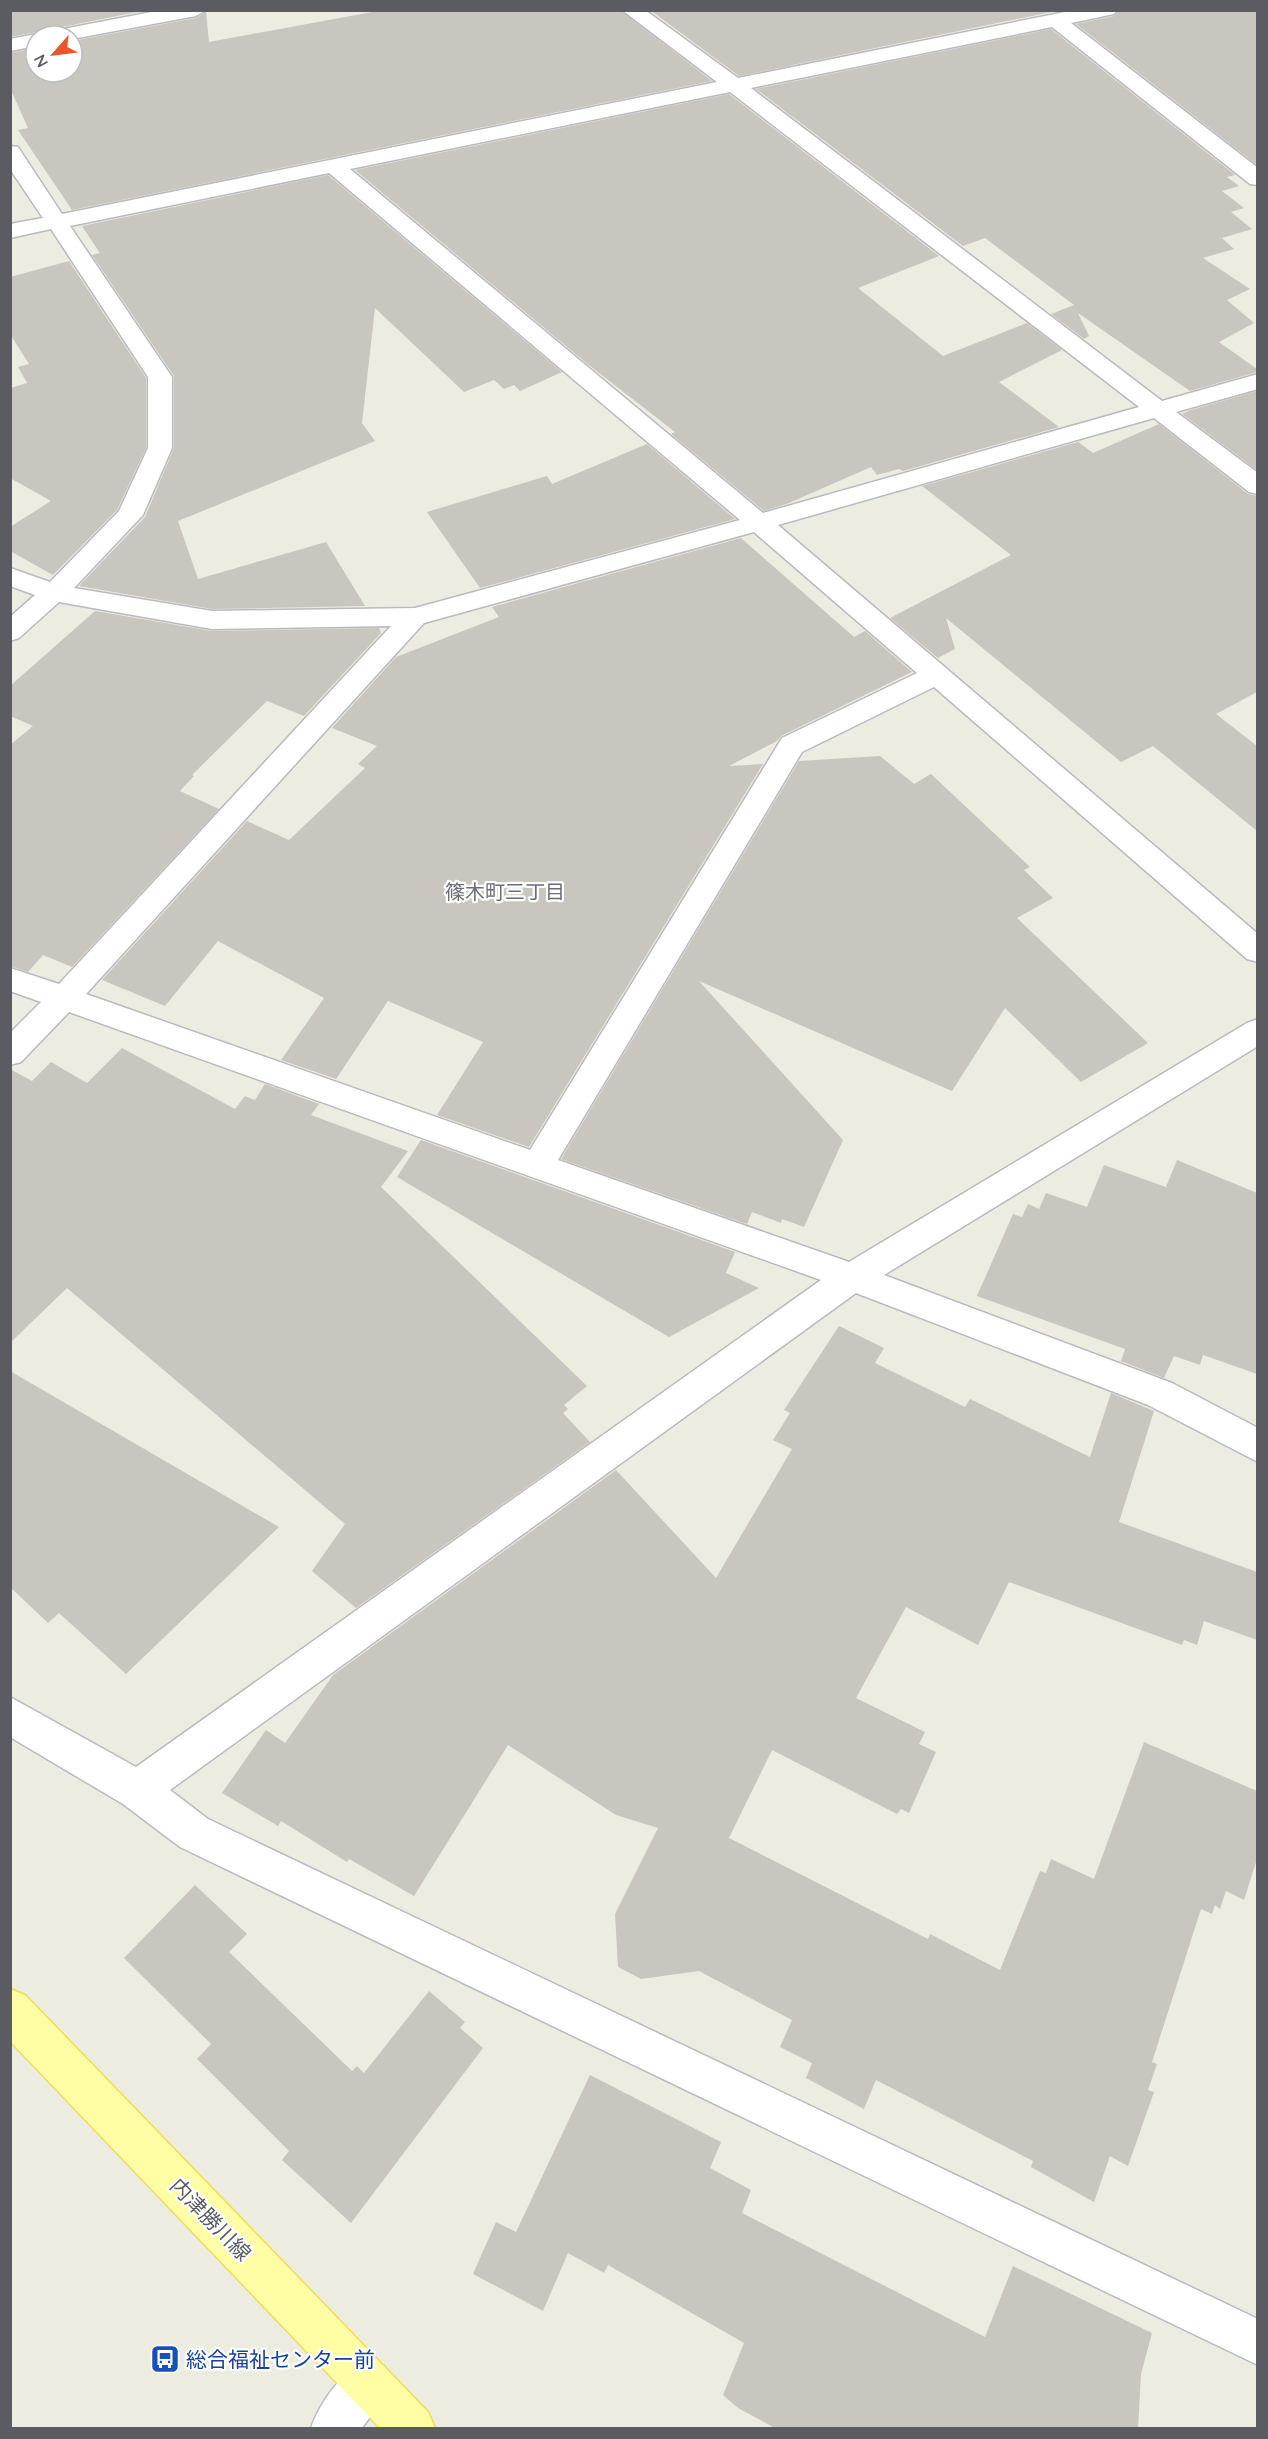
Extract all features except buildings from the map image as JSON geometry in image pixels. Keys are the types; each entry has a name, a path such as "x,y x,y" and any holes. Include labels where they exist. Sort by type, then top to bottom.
{"main road":[{"name":"内津勝川線","path":"10,2010 412,2428"}],"street":[{"path":"84,31 196,10"},
{"path":"632,10 735,86 1257,486"},
{"path":"10,231 1107,10"},
{"path":"1055,20 1257,179"},
{"path":"10,152 160,377 160,448 130,515 54,593 10,632"},
{"path":"335,167 758,522 1257,951"},
{"path":"10,576 54,593 212,620 415,616 549,582 1158,411 1257,381"},
{"path":"10,1053 65,997 415,616"},
{"path":"538,1165 792,745 936,675"},
{"path":"10,979 852,1277 1160,1394 1257,1446"},
{"path":"137,1790 852,1277 1257,1031"},
{"path":"10,1715 137,1790 194,1833 1257,2343"},
{"path":"334,2428 368,2382"}],"place":[{"name":"総合福祉センター前","path":"165,2359"}],"district":[{"name":"篠木町三丁目","path":"505,891"}]}
